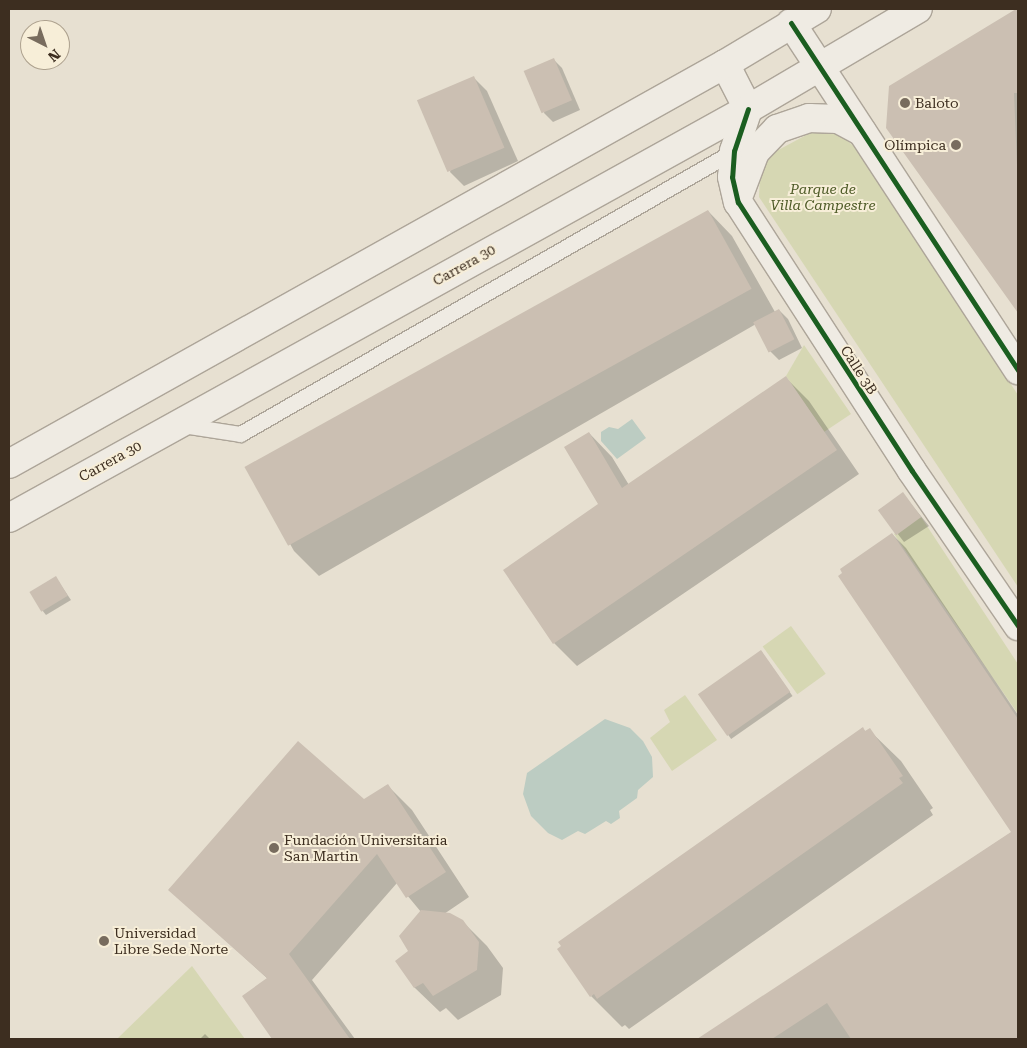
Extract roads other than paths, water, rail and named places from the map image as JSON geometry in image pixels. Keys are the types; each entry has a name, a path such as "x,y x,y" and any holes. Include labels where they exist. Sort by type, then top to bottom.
{"main road":[{"path":"9,464 725,64 817,9"},
{"name":"Carrera 30","path":"9,518 175,424 748,110 816,66 918,9"},
{"path":"791,23 816,66 862,132 1018,370"},
{"path":"725,64 748,110"},
{"name":"Calle 3B","path":"748,110 734,151 732,177 738,202 907,463 1018,626"},
{"path":"738,202 755,152 777,130 808,118 838,119 862,132"}],"lane":[{"path":"175,424 240,434 734,151"}],"place":[{"name":"Baloto","path":"905,103"},
{"name":"Olímpica","path":"956,145"},
{"name":"Fundación Universitaria San Martin","path":"274,848"},
{"name":"Universidad Libre Sede Norte","path":"104,941"}],"park label":[{"name":"Parque de Villa Campestre","path":"823,197"}]}
